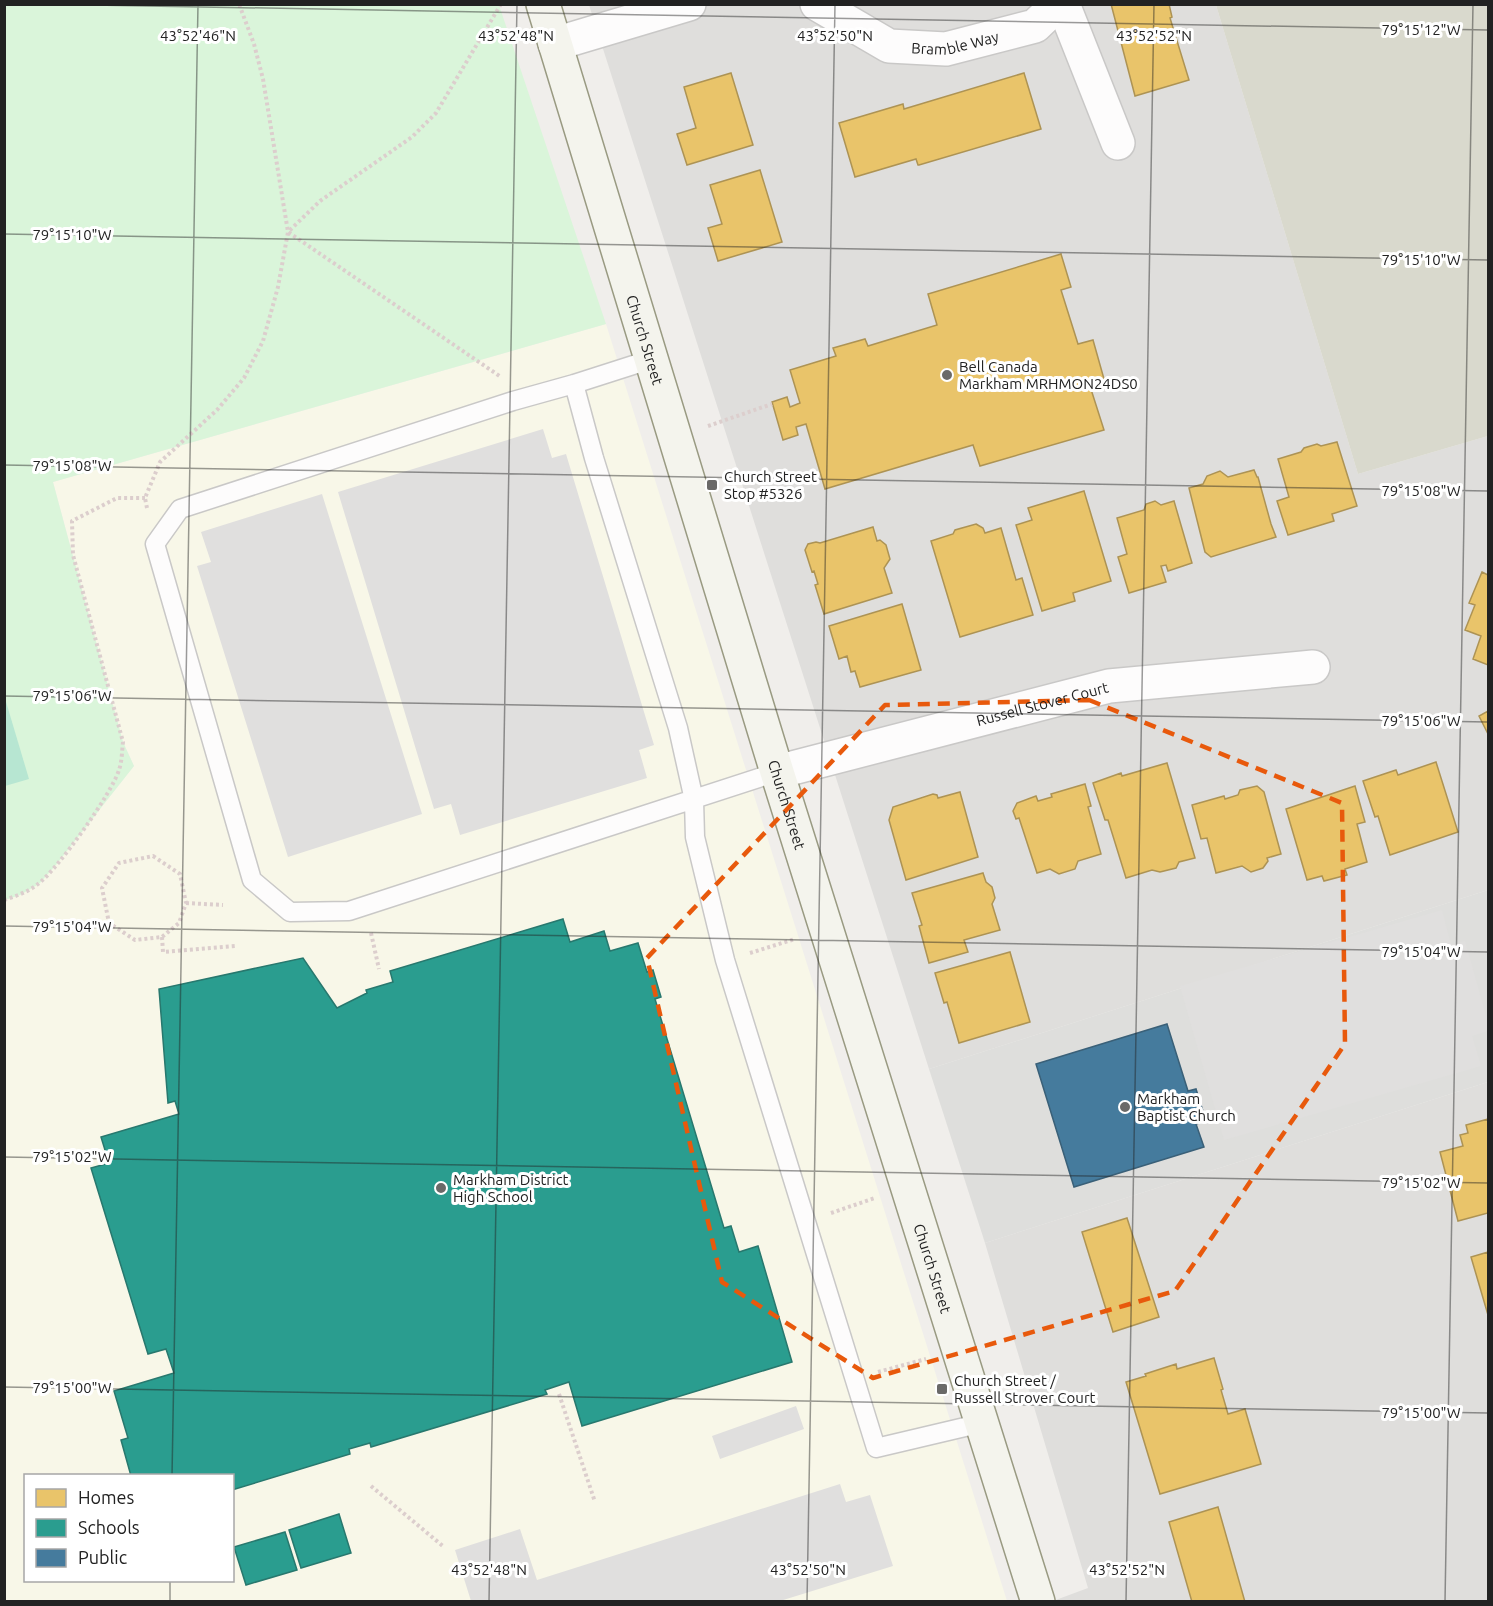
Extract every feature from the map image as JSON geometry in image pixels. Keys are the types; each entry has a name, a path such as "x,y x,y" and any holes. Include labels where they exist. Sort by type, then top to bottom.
{"street":[{"name":"Church Street","path":"543,4 777,772 1038,1602"},
{"path":"555,44 689,4"},
{"name":"Bramble Way","path":"817,4 889,46 946,49 1035,26 1058,4"},
{"path":"1063,4 1118,143"},
{"name":"Russell Stover Court","path":"777,772 1109,686 1313,667"}],"lane":[{"path":"652,359 574,384 513,400 180,509 155,544 252,880 290,912 349,911 777,772"},
{"path":"574,384 594,458 678,728 694,800 695,837 725,960 876,1448 982,1423"}],"path":[{"path":"155,544 145,498 160,462 217,410 244,378 263,341 278,287 288,232 263,79 254,44 239,4"},
{"path":"288,232 320,201 412,137 435,113 501,4"},
{"path":"288,232 493,370 508,382 513,400"},
{"path":"675,438 772,404"},
{"path":"4,900 20,895 39,884 55,866 97,810 113,785 119,769 123,742 73,555 72,522 117,498 145,498"},
{"path":"153,856 180,874 186,903 179,923 162,937 135,940 109,923 102,888 120,863 153,856"},
{"path":"186,903 223,905"},
{"path":"725,960 827,930"},
{"path":"371,933 379,969"},
{"path":"162,937 163,952 236,946"},
{"path":"806,1221 907,1187"},
{"path":"855,1378 959,1350"},
{"path":"559,1394 596,1502"},
{"path":"371,1486 444,1547"}],"highlighted area":[{"path":"1089,700 1342,803 1345,1044 1175,1291 873,1378 722,1282 647,958 885,705"}],"shaded area":[{"path":"589,5 1216,5 1358,474 1488,436 1488,890 929,1069"},
{"path":"1216,5 1488,5 1488,436 1358,474"},
{"name":"Markham District High School","path":"606,324 1007,1601 5,1601 4,900 20,895 55,866 134,766 123,742 53,482"},
{"path":"543,429 552,458 566,454 654,745 639,750 647,778 460,835 451,804 434,809 338,492"},
{"path":"322,494 422,814 288,857 197,566 211,562 201,532"},
{"path":"1488,890 1488,1082 985,1243 929,1069"},
{"path":"1442,910 1451,945 1465,941 1488,1023 1488,1031 1472,1036 1481,1066 1224,1140 1180,986"},
{"path":"1488,1082 1488,1601 1053,1601 1088,1588 985,1243"},
{"path":"796,1406 804,1429 720,1459 712,1436"},
{"path":"840,1484 846,1502 870,1495 893,1566 780,1601 471,1601 455,1550 520,1529 537,1580"}],"green space":[{"path":"4,5 499,5 606,324 53,482 123,742 134,766 39,884 20,895 5,900"},
{"path":"4,695 29,779 5,786 4,786"}],"building: Homes":[{"path":"1111,4 1169,4 1172,17 1170,18 1189,80 1135,96"},
{"path":"731,73 753,145 687,165 677,134 696,128 684,87"},
{"path":"1024,73 1041,129 919,165 916,159 855,177 839,123 903,104 904,109"},
{"path":"760,170 782,242 718,261 708,228 722,224 710,185"},
{"name":"Bell Canada Markham MRHMON24DS0","path":"1061,254 1071,287 1061,290 1078,344 1093,340 1104,379 1089,383 1104,430 980,466 973,445 825,489 806,424 796,427 798,435 783,440 772,402 787,397 790,407 800,403 790,370 836,356 833,348 865,339 868,346 937,325 928,294"},
{"path":"1337,442 1357,506 1332,514 1334,521 1288,535 1277,501 1289,497 1278,459 1317,444 1321,446"},
{"path":"1254,470 1276,537 1211,557 1205,552 1189,488 1203,484 1207,476 1220,471 1228,477"},
{"path":"1084,491 1111,581 1073,593 1075,601 1042,611 1016,525 1032,520 1028,508"},
{"path":"1155,501 1161,505 1174,501 1192,563 1168,571 1166,565 1161,566 1166,582 1129,593 1118,557 1127,554 1117,518 1144,510 1146,504"},
{"path":"976,524 983,528 985,533 1001,528 1016,580 1022,578 1033,615 960,637 931,541 953,534 955,530"},
{"path":"873,527 877,541 880,540 886,545 890,559 884,568 892,593 824,614 815,585 818,584 805,550 808,544 820,543"},
{"path":"1482,572 1488,575 1488,665 1473,659 1481,636 1465,630 1475,605 1469,603"},
{"path":"902,604 921,670 860,687 855,671 851,672 847,656 839,659 829,626"},
{"path":"1488,711 1488,734 1479,716"},
{"path":"1436,762 1458,832 1390,855 1378,816 1375,817 1363,781 1396,770 1398,775"},
{"path":"1167,763 1195,858 1179,862 1176,868 1160,872 1152,870 1126,878 1108,820 1105,820 1093,783 1121,773 1122,776"},
{"path":"1085,784 1091,806 1088,807 1101,854 1078,861 1075,869 1059,874 1050,869 1037,873 1019,818 1016,819 1013,811 1017,803 1036,796 1038,801 1052,797 1051,794"},
{"path":"1257,786 1264,792 1281,854 1267,858 1268,861 1263,868 1251,872 1242,866 1216,873 1207,838 1201,839 1192,805 1224,796 1225,799 1238,795 1240,790"},
{"path":"1355,786 1365,822 1357,824 1367,862 1345,869 1347,875 1324,881 1322,876 1307,880 1286,809"},
{"path":"960,792 978,857 906,880 889,820 893,807 933,794 938,798"},
{"path":"983,873 986,882 992,887 995,898 992,904 1000,930 964,940 968,952 929,963 919,926 922,925 912,893"},
{"path":"1010,952 1030,1022 959,1043 947,1002 944,1003 935,973"},
{"path":"1488,1119 1488,1213 1458,1221 1440,1152 1463,1146 1460,1135 1468,1133 1466,1125"},
{"path":"1127,1218 1159,1317 1113,1332 1082,1232"},
{"path":"1488,1252 1488,1315 1471,1257"},
{"path":"1214,1358 1228,1414 1245,1409 1261,1464 1160,1494 1126,1382 1176,1364 1177,1369"},
{"path":"1218,1507 1245,1602 1192,1602 1169,1522"}],"building: Schools":[{"path":"563,919 570,942 604,931 610,951 638,943 647,972 653,970 661,997 655,999 724,1228 731,1226 739,1252 758,1246 792,1362 582,1426 569,1382 545,1390 547,1394 371,1447 370,1443 349,1449 350,1454 234,1489 234,1474 130,1474 121,1440 128,1438 114,1391 174,1373 166,1349 148,1354 91,1168 109,1163 101,1137 179,1114 175,1101 168,1103 159,989 303,958 337,1008 367,993 366,990 393,982 390,971"},
{"path":"339,1514 351,1553 301,1568 289,1530"},
{"path":"285,1532 297,1570 246,1585 234,1547"}],"building: Public":[{"name":"Markham Baptist Church","path":"1167,1024 1188,1091 1196,1089 1206,1121 1196,1124 1204,1147 1074,1187 1036,1064"}],"place":[{"name":"Bell Canada Markham MRHMON24DS0","path":"947,375"},
{"name":"Church Street Stop #5326","path":"712,485"},
{"name":"Markham Baptist Church","path":"1125,1107"},
{"name":"Markham District High School","path":"441,1188"},
{"name":"Church Street / Russell Strover Court","path":"942,1389"}]}
